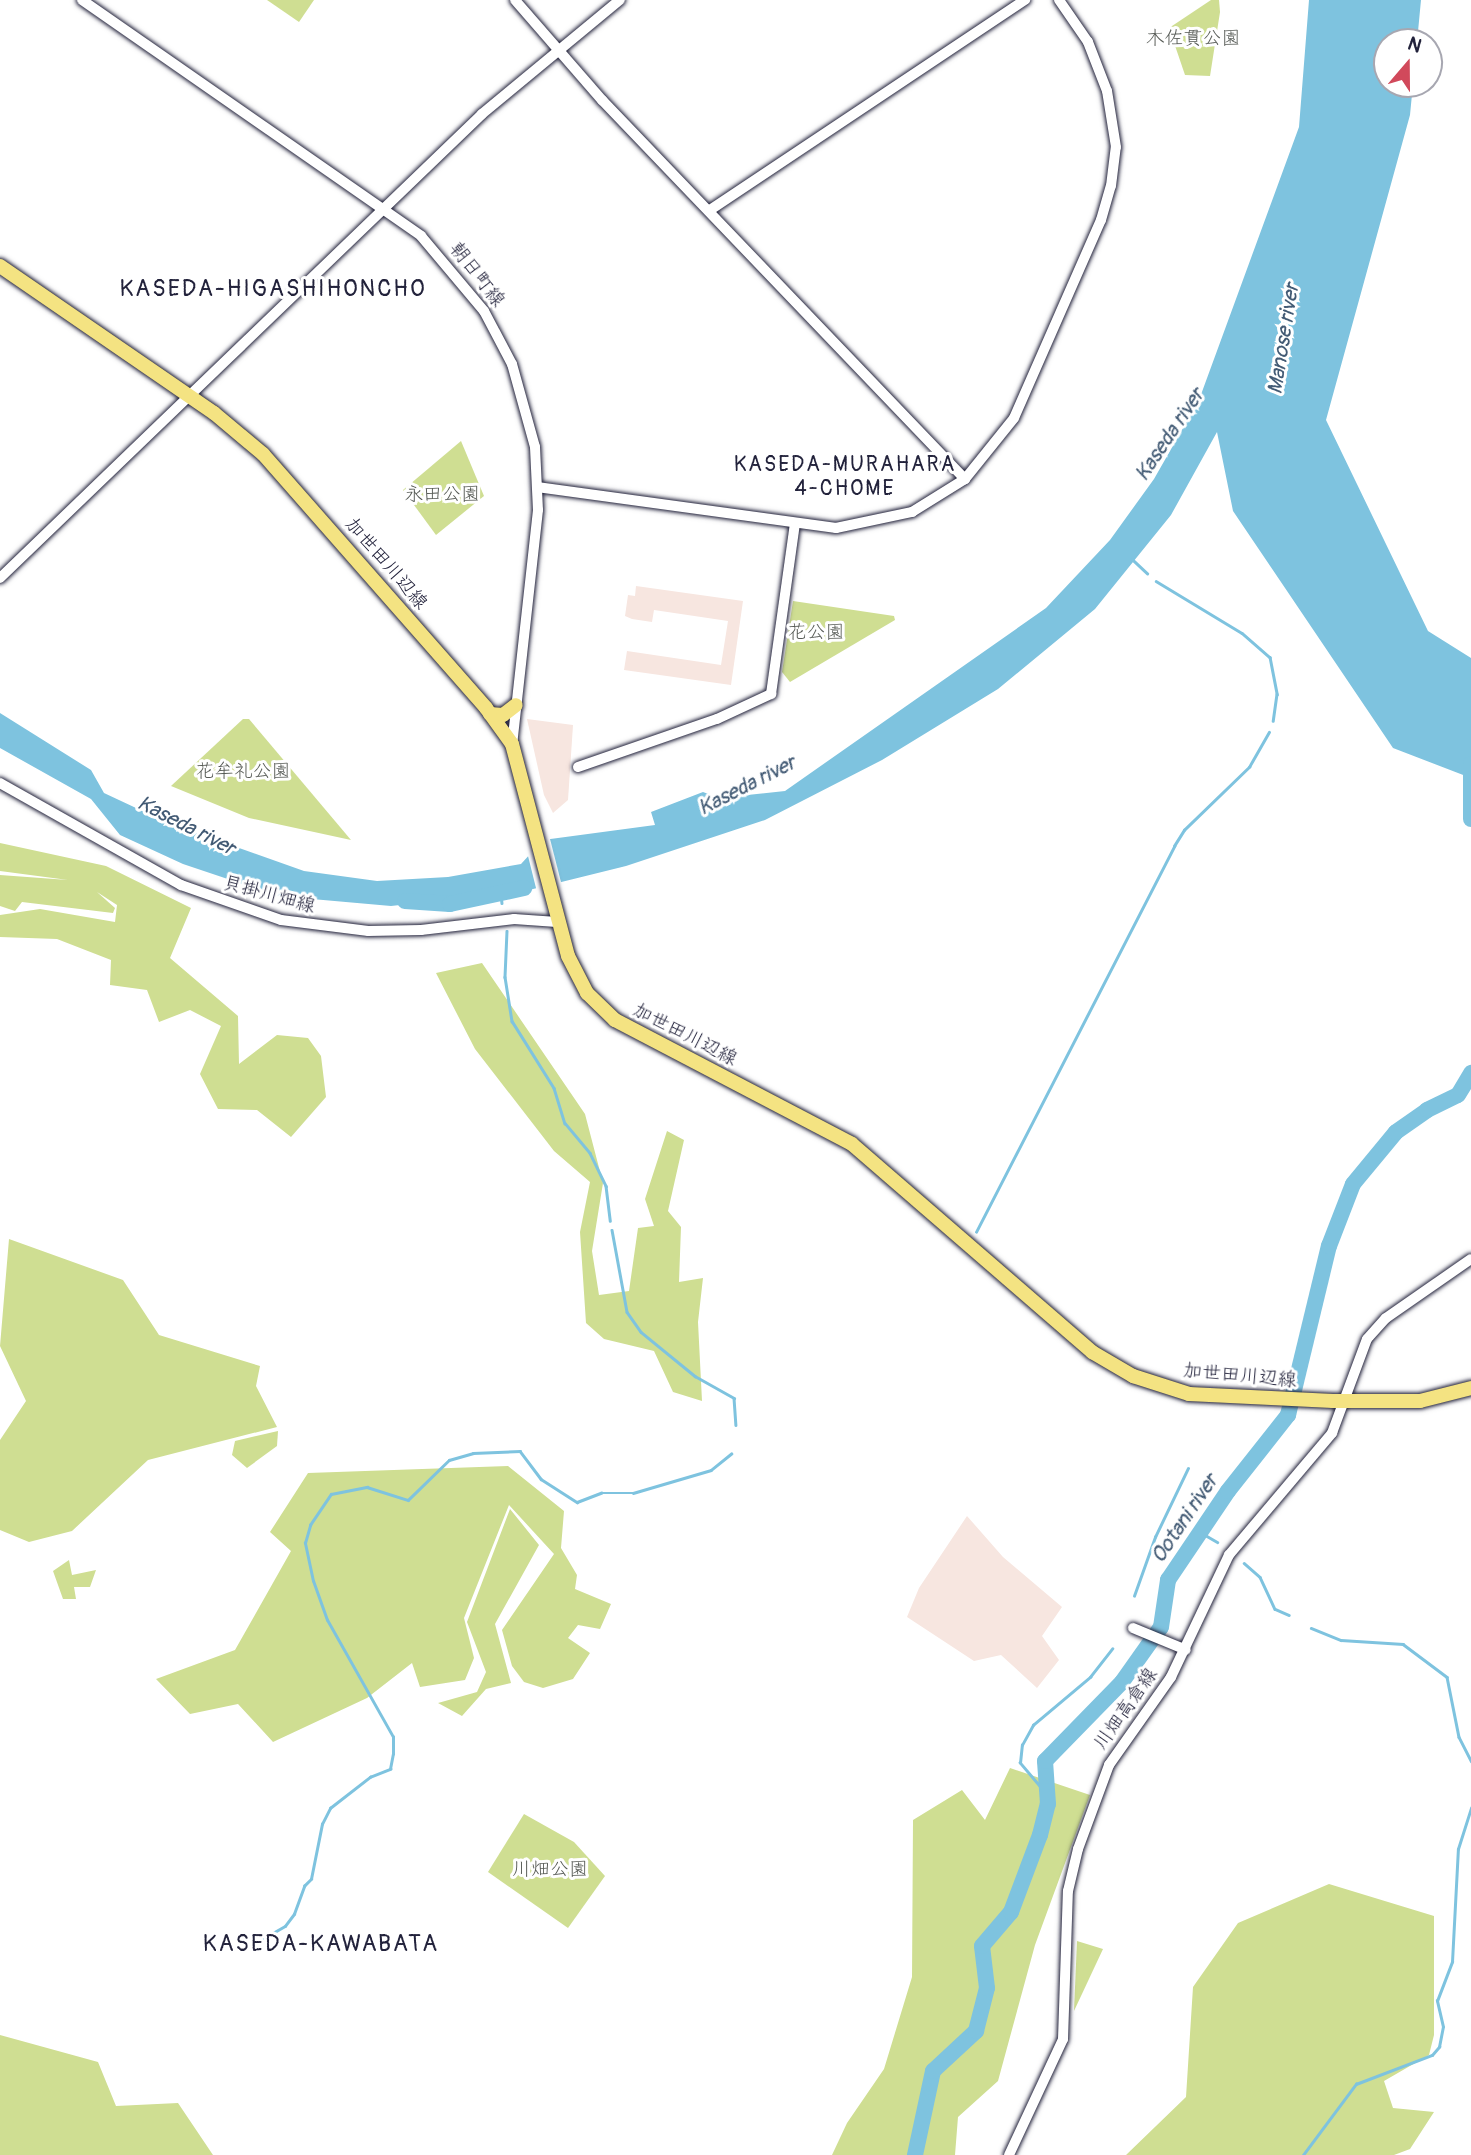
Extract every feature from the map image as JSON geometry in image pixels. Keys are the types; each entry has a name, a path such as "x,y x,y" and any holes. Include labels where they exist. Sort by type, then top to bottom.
{"main road":[{"name":"加世田川辺線","path":"0,266 188,396 263,454 490,714 512,744 557,922 578,978 615,1020 852,1144 1111,1364 1133,1377 1189,1394 1263,1399 1420,1401 1471,1388"},
{"path":"490,714 503,715 516,705"}],"street":[{"name":"朝日町線","path":"82,0 383,209 447,262 498,335 528,412 537,487 512,744"},
{"path":"515,0 558,49 965,479"},
{"path":"0,578 383,209 558,49 621,0"},
{"path":"710,210 1025,0"},
{"path":"537,487 836,528 886,519 937,499 965,479 1014,418 1101,220 1111,186 1116,147 1107,91 1088,42 1059,0"},
{"path":"578,767 717,719 771,694 795,524"},
{"name":"貝掛川畑線","path":"0,783 181,884 281,920 368,931 421,930 514,919 557,922"},
{"name":"川畑高倉線","path":"1009,2155 1063,2039 1069,1891 1086,1823 1109,1765 1181,1649 1229,1555 1315,1458 1367,1339 1377,1326 1471,1259"},
{"path":"1133,1628 1181,1649"}],"shaded area":[{"path":"636,586 743,601 731,685 624,670 627,651 721,665 728,621 654,610 652,622 632,619 625,616 628,595 635,596"},
{"path":"527,719 573,725 568,800 553,813 544,795"},
{"path":"967,1516 1003,1557 1062,1607 1042,1636 1059,1660 1037,1688 1001,1655 974,1661 907,1617 919,1588"}],"green space":[{"path":"267,0 314,0 299,22"},
{"name":"木佐貫公園","path":"1211,0 1219,0 1220,12 1210,76 1185,75 1169,28"},
{"name":"永田公園","path":"461,441 484,496 436,535 403,490"},
{"name":"花公園","path":"793,601 894,616 895,620 790,682 782,672"},
{"name":"花牟礼公園","path":"243,719 249,719 351,840 249,818 171,786"},
{"path":"0,843 106,866 191,908 170,958 238,1016 239,1064 277,1035 308,1038 321,1056 326,1097 291,1137 257,1110 218,1109 200,1074 221,1026 190,1010 159,1022 147,990 110,985 111,960 57,939 0,937 0,915 40,909 115,922 117,905 97,892 115,908 113,913 22,902 15,911 0,906 0,875 68,880 0,871"},
{"path":"482,963 585,1114 603,1183 592,1251 599,1295 629,1291 638,1228 654,1226 645,1199 667,1131 684,1140 668,1211 681,1227 679,1282 703,1278 698,1322 702,1401 673,1392 654,1351 604,1339 586,1323 580,1232 590,1182 554,1151 475,1049 436,973"},
{"path":"9,1239 123,1280 159,1335 260,1366 256,1386 277,1427 148,1460 72,1531 29,1542 0,1530 0,1440 26,1401 0,1346"},
{"path":"278,1431 277,1446 247,1468 232,1455 235,1441"},
{"path":"508,1466 564,1511 561,1548 577,1575 575,1589 611,1604 600,1629 578,1625 568,1638 590,1653 573,1679 543,1688 524,1682 512,1666 502,1630 554,1554 509,1505 464,1618 474,1658 465,1680 420,1687 412,1663 367,1698 273,1742 238,1704 190,1714 156,1679 235,1650 291,1551 270,1532 308,1473"},
{"path":"510,1509 539,1545 495,1624 511,1683 486,1689 462,1716 438,1703 477,1692 486,1672 467,1622"},
{"path":"69,1560 72,1575 96,1570 90,1587 74,1587 76,1599 63,1599 53,1571"},
{"path":"1010,1768 1090,1795 1035,1945 998,2081 958,2117 955,2155 832,2155 847,2123 884,2069 912,1977 913,1820 962,1790 985,1820"},
{"name":"川畑公園","path":"524,1814 574,1842 605,1876 568,1928 488,1872"},
{"path":"1329,1884 1434,1916 1434,2035 1429,2055 1384,2081 1393,2108 1434,2112 1410,2149 1394,2155 1126,2155 1186,2097 1193,1987 1238,1923"},
{"path":"1077,1941 1103,1949 1074,2011"},
{"path":"0,2035 98,2062 116,2106 178,2103 213,2155 0,2155"}],"water":[{"name":"Manose river","path":"1309,0 1421,0 1418,28 1373,28 1373,98 1412,98 1410,115 1326,420 1428,631 1471,658 1471,778 1393,748 1233,511 1217,432 1171,515 1095,609 998,689 882,760 765,820 626,866 525,891 391,906 278,896 183,864 120,835 91,799 0,748 0,713 91,770 104,793 166,822 304,871 377,881 448,877 521,864 543,840 655,825 651,812 703,792 719,798 785,791 1046,608 1110,540 1154,479 1199,400 1299,127"}],"pier":[{"path":"549,835 562,886 537,892 527,852 541,837"}],"waterway":[{"path":"1132,559 1147,573"},
{"path":"1156,581 1242,633 1270,657 1277,694 1273,721"},
{"path":"976,1232 1174,846 1184,830 1249,767 1269,732"},
{"name":"Ootani river","path":"1471,764 1471,819"},
{"name":"Kaseda river","path":"405,901 450,904 524,888"},
{"path":"501,894 502,903"},
{"path":"507,931 505,977 512,1021 554,1088 565,1123 590,1153 606,1186 610,1221"},
{"name":"Ootani river","path":"915,2155 933,2071 976,2031 987,1988 982,1946 1011,1912 1040,1835 1048,1804 1045,1761 1122,1682 1161,1627 1168,1580 1228,1491 1288,1415 1329,1246 1353,1184 1396,1132 1427,1110 1458,1095 1471,1073"},
{"path":"612,1230 627,1312 641,1332 695,1376 734,1398 736,1425"},
{"path":"252,1945 285,1926 294,1914 304,1886 311,1879 322,1824 330,1808 370,1777 390,1769 393,1754 393,1737 327,1620 313,1581 305,1543 310,1525 331,1494 367,1487 408,1500 449,1460 473,1453 520,1451 541,1479 577,1502 601,1493 633,1493 711,1470 731,1454"},
{"path":"1134,1596 1155,1537 1188,1468"},
{"path":"1200,1532 1217,1542"},
{"path":"1244,1563 1260,1577 1275,1609 1289,1615"},
{"path":"1311,1628 1341,1640 1403,1644 1447,1677 1459,1737 1471,1761"},
{"path":"1047,1795 1020,1763 1022,1745 1033,1725 1090,1677 1112,1649"},
{"path":"1303,2155 1356,2084 1432,2055 1439,2047 1443,2027 1437,2001 1452,1962 1458,1849 1471,1808"}],"district":[{"name":"KASEDA-HIGASHIHONCHO","path":"273,289"},
{"name":"KASEDA-MURAHARA 4-CHOME","path":"845,477"},
{"name":"KASEDA-KAWABATA","path":"321,1944"}]}
